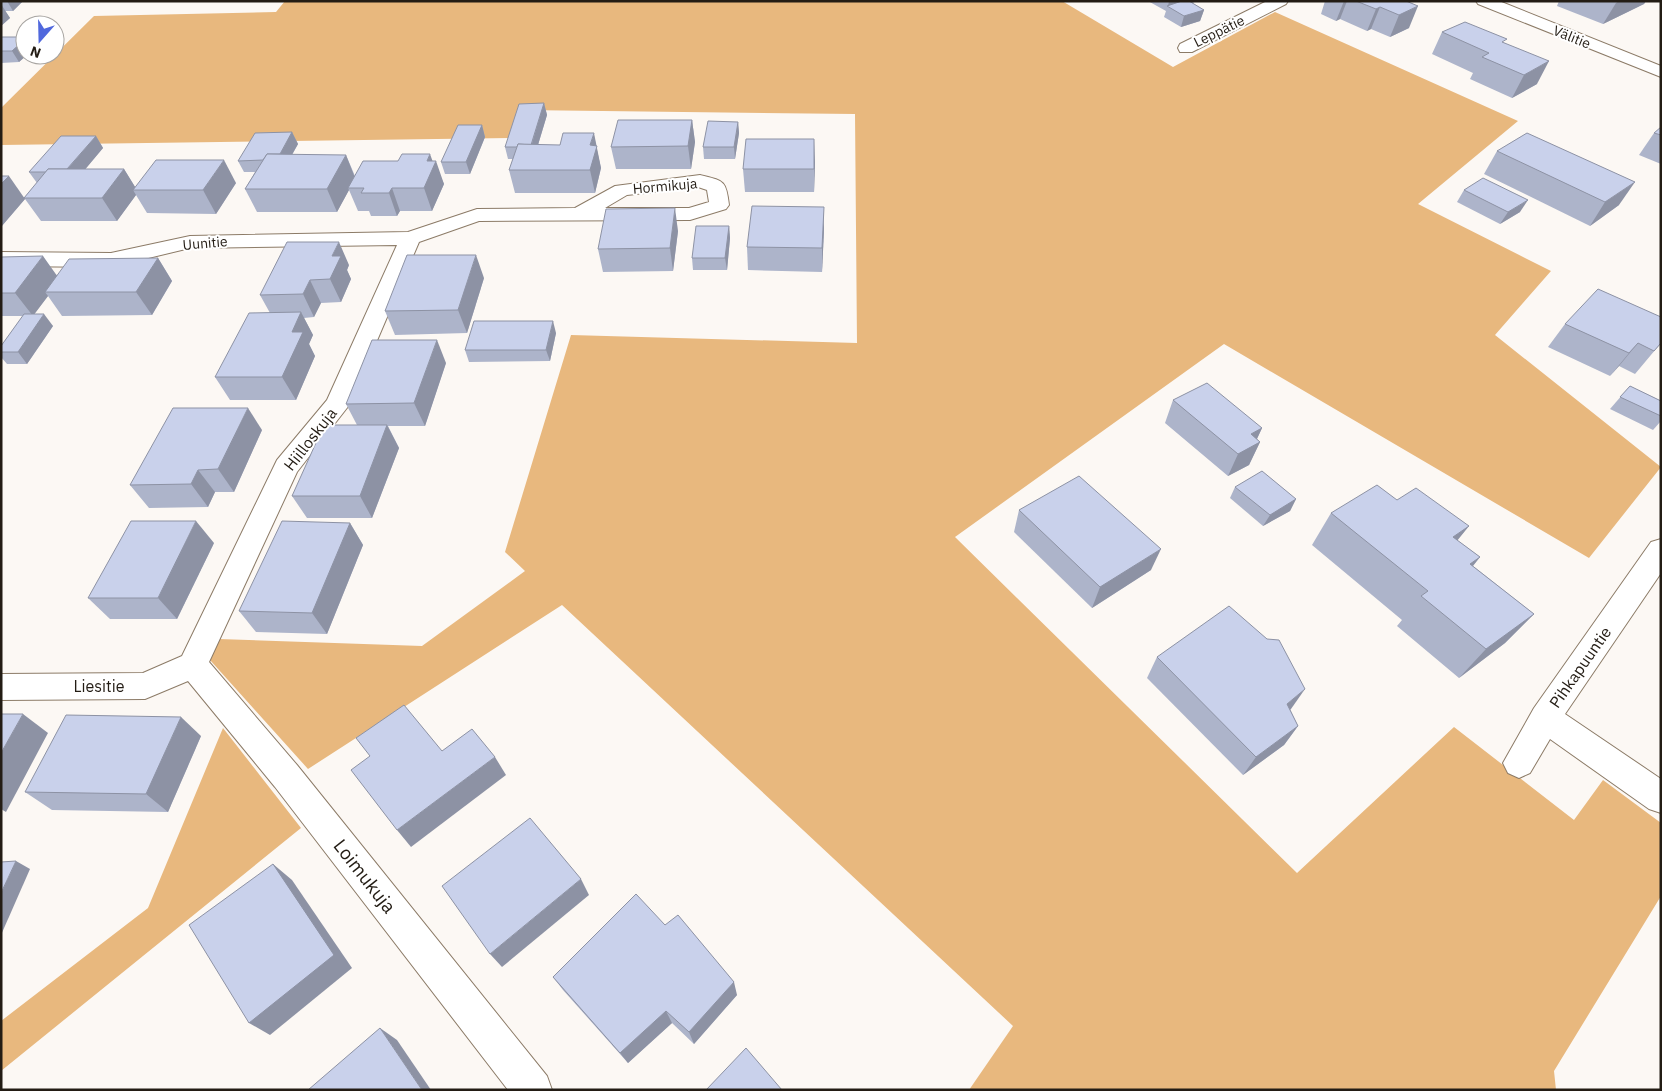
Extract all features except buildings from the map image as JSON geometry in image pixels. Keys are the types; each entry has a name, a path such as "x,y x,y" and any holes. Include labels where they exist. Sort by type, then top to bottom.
{"street":[{"name":"Leppätie","path":"1186,48 1280,1"},
{"name":"Välitie","path":"1484,1 1661,72"},
{"name":"Hormikuja","path":"410,238 477,215 578,215 690,214 720,205 717,187 700,181 622,190 578,215"},
{"name":"Uunitie","path":"1,259 111,260 190,242 410,238"},
{"name":"Hiilloskuja","path":"193,665 286,467 338,404 410,238"},
{"name":"Pihkapuuntie","path":"1661,550 1545,718 1661,798"},
{"name":"Liesitie","path":"1,687 145,686 193,665"},
{"name":"Loimukuja","path":"193,665 286,776 533,1090"},
{"path":"1519,763 1545,718"}],"shaded area":[{"path":"285,1 1062,1 1173,67 1275,12 1518,121 1418,204 1551,271 1495,335 1661,467 1589,558 1224,344 955,537 1297,873 1454,727 1574,820 1603,780 1661,823 1661,896 1554,1071 1556,1090 969,1090 1013,1026 562,605 308,769 210,660 219,639 422,646 525,571 505,552 571,335 857,343 855,114 522,110 513,138 1,145 1,108 44,65 65,65 65,45 94,16 276,12"},
{"path":"223,728 301,828 1,1071 1,1021 148,908"}]}
